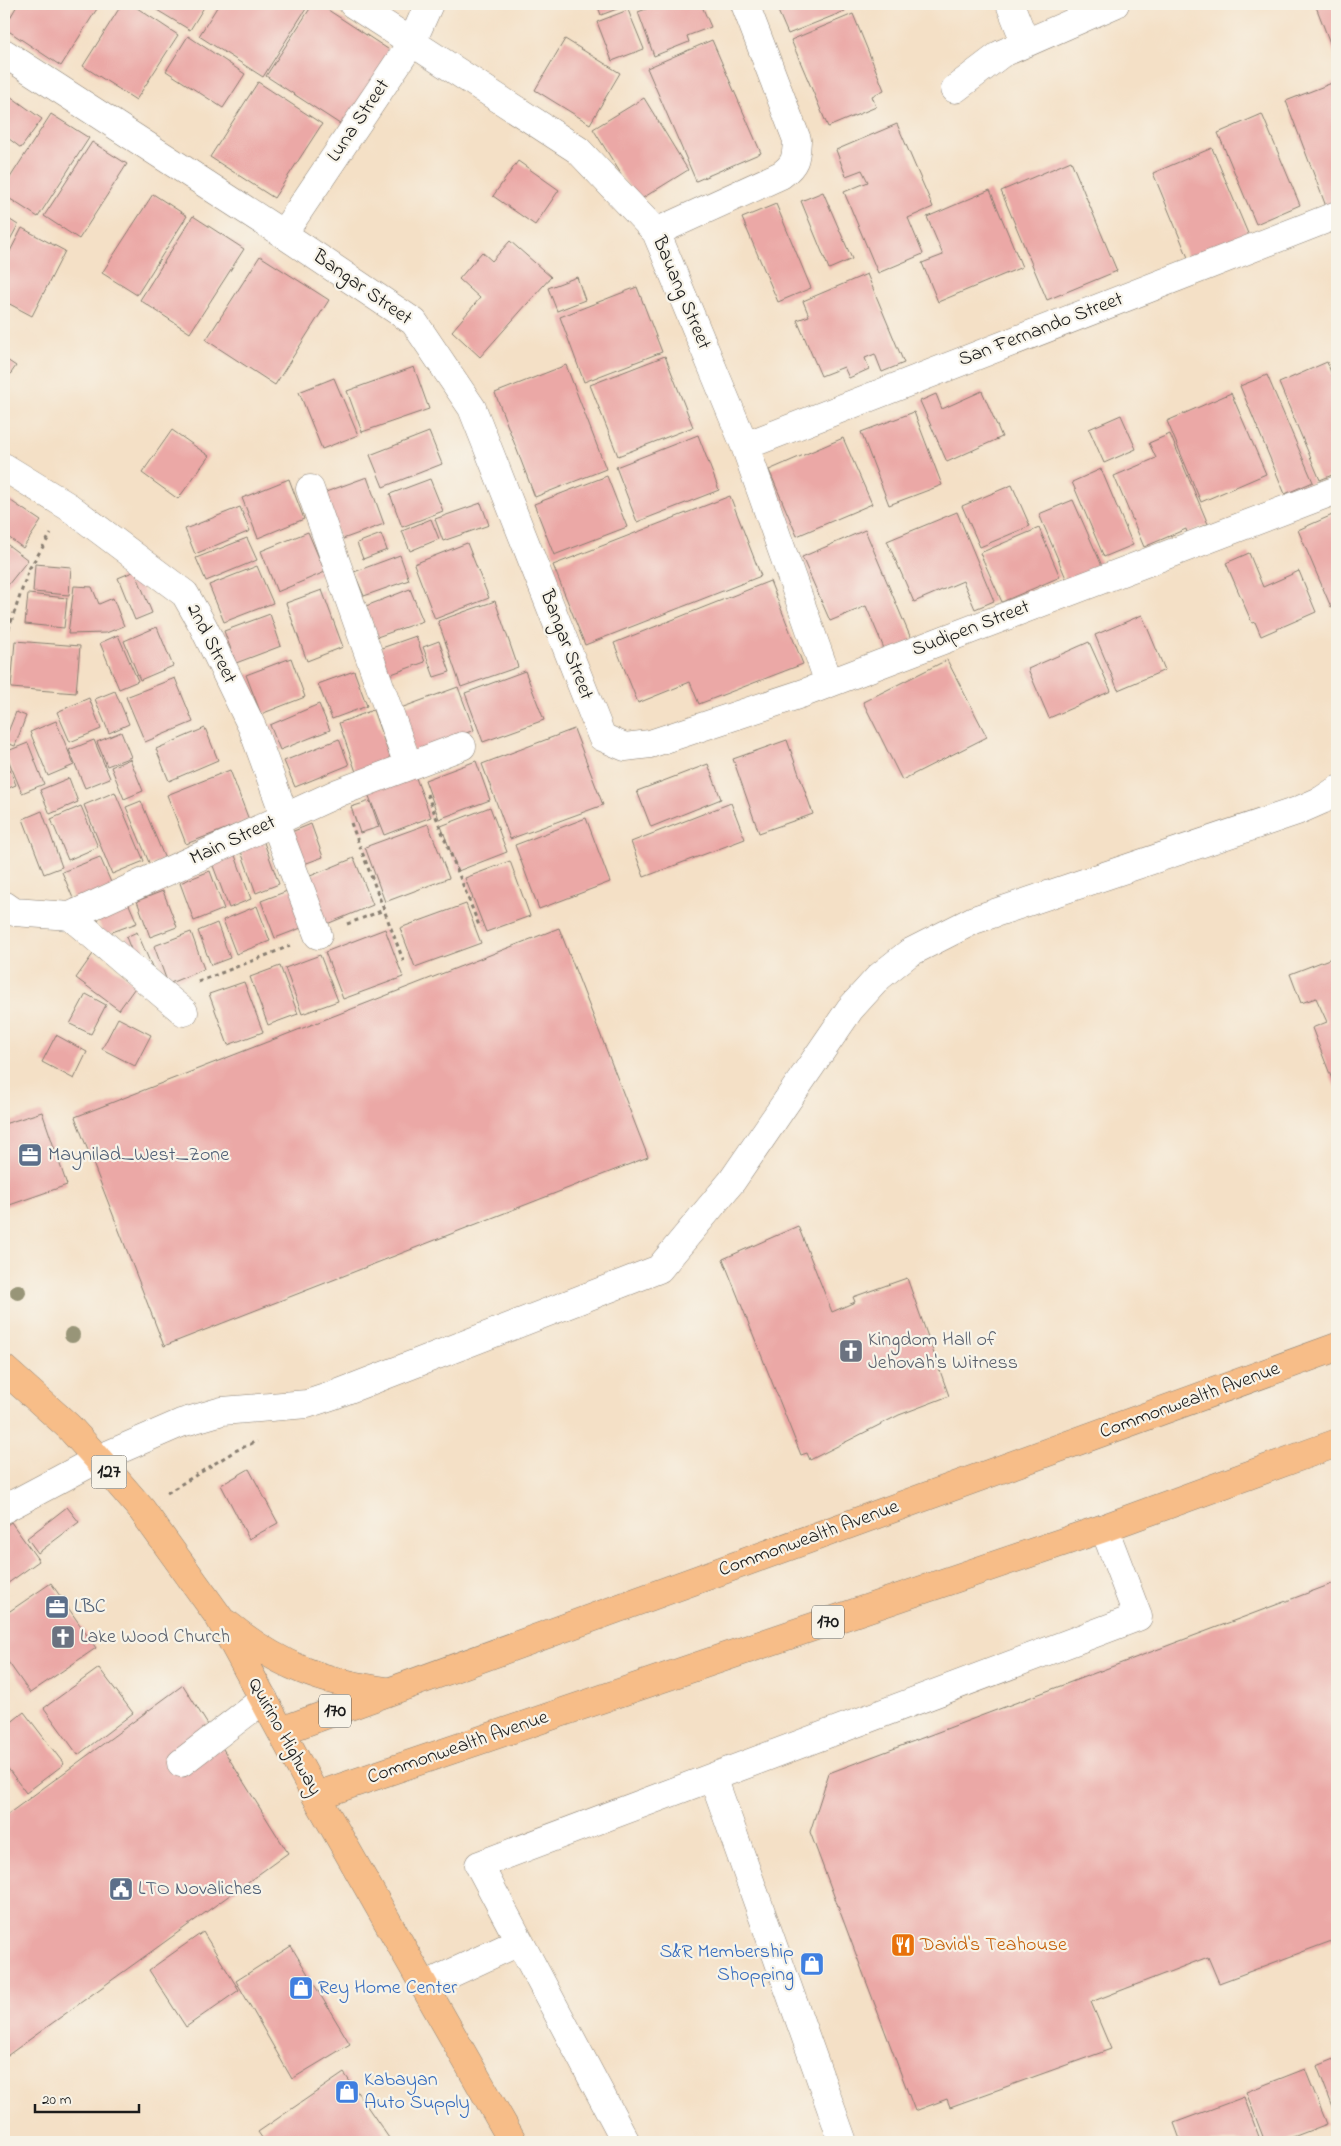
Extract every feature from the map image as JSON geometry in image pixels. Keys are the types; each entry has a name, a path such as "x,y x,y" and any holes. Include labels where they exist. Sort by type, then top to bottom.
{"main road":[{"name":"Commonwealth Avenue","path":"281,1731 1337,1347"},
{"name":"Quirino Highway","path":"4,1369 68,1426 98,1459 170,1546 218,1617 316,1796 513,2142"},
{"name":"Commonwealth Avenue","path":"316,1796 1104,1528 1337,1443"},
{"path":"218,1617 248,1641 272,1656 315,1676 352,1686 389,1691"}],"street":[{"name":"Bauang Street","path":"353,4 578,150 656,232 745,446 829,683"},
{"name":"Luna Street","path":"283,234 412,42 429,4"},
{"path":"656,232 782,175 792,167 796,156 798,140 745,4"},
{"path":"1010,4 1025,42"},
{"path":"955,89 993,60 1025,42 1115,4"},
{"name":"Bangar Street","path":"4,54 283,234 414,322 472,408 602,737"},
{"name":"San Fernando Street","path":"745,446 1337,215"},
{"name":"2nd Street","path":"4,467 68,507 185,594 203,626 252,727 318,935"},
{"path":"310,489 411,764"},
{"name":"Sudipen Street","path":"602,737 625,747 650,744 804,693 1337,490"},
{"name":"Main Street","path":"4,904 14,912 70,916 340,792 462,746"},
{"path":"4,1510 98,1459 181,1423 222,1411 307,1404 659,1269 732,1181 850,1009 879,977 909,953 974,920 1297,811 1322,800 1337,790"},
{"path":"70,916 174,1004"},
{"path":"626,2142 479,1865 1138,1617 1104,1528"},
{"path":"181,1763 264,1699"},
{"path":"713,1777 843,2142"},
{"path":"424,1986 520,1942"}],"path":[{"path":"4,653 7,634 29,569 68,507"},
{"path":"411,764 480,928"},
{"path":"340,792 405,965"},
{"path":"174,1004 318,935 384,910"},
{"path":"184,1481 235,1451 258,1441"}],"building":[{"path":"18,4 100,4 61,66 4,28"},
{"path":"122,4 131,4 178,35 136,100 83,66"},
{"path":"147,4 206,4 190,30"},
{"path":"219,4 309,4 263,77 199,36"},
{"path":"313,4 319,4 394,53 346,128 266,76"},
{"path":"597,4 630,4 601,15"},
{"path":"659,4 701,4 711,27 687,36 689,42 654,56 638,12"},
{"path":"775,4 842,4 845,11 788,34"},
{"path":"1315,4 1337,4 1337,55 1335,56"},
{"path":"628,10 644,49 612,61 597,22"},
{"path":"853,14 884,90 872,96 876,107 828,127 791,40"},
{"path":"188,36 245,74 223,108 166,71"},
{"path":"565,39 620,73 590,124 535,90"},
{"path":"712,40 761,153 696,181 647,68"},
{"path":"1337,81 1337,205 1327,209 1286,101"},
{"path":"258,82 322,124 274,198 210,157"},
{"path":"10,96 42,119 21,148 4,135 4,104"},
{"path":"644,98 688,170 638,201 593,129"},
{"path":"51,114 89,138 38,217 4,195 4,187"},
{"path":"1262,114 1300,205 1256,224 1218,133"},
{"path":"897,124 933,207 908,218 923,254 878,273 844,192 868,182 862,170 846,176 836,150"},
{"path":"92,142 127,164 79,239 44,216"},
{"path":"1212,148 1249,236 1189,260 1153,173"},
{"path":"518,161 559,190 535,225 493,196"},
{"path":"1071,161 1117,271 1047,300 1001,191"},
{"path":"990,190 1022,267 938,302 922,263 943,255 927,217"},
{"path":"823,192 852,259 829,269 801,201"},
{"path":"153,194 187,216 137,295 102,273"},
{"path":"776,204 811,288 778,302 742,218"},
{"path":"4,216 18,225 4,251"},
{"path":"193,216 244,249 190,333 140,300"},
{"path":"22,228 65,251 32,316 4,301 4,263"},
{"path":"510,241 551,277 480,357 452,331 480,298 459,279 482,252 492,261"},
{"path":"260,256 329,300 275,385 206,340"},
{"path":"867,274 904,363 882,372 875,354 865,358 869,369 849,378 844,367 821,376 797,320 809,316 803,301"},
{"path":"577,277 585,300 557,311 548,288"},
{"path":"637,287 662,352 584,382 560,317"},
{"path":"665,356 693,427 618,456 590,385"},
{"path":"4,358 16,366 4,383"},
{"path":"1327,362 1337,388 1337,473 1320,480 1279,383"},
{"path":"566,365 606,469 535,497 495,393"},
{"path":"414,367 429,409 362,432 347,391"},
{"path":"1267,375 1313,482 1285,494 1240,386"},
{"path":"334,378 358,435 322,449 299,392"},
{"path":"982,391 1002,437 947,462 920,401 936,394 942,409"},
{"path":"1231,393 1266,474 1201,502 1167,421"},
{"path":"914,412 942,485 889,505 861,432"},
{"path":"1121,415 1136,449 1104,463 1089,429"},
{"path":"172,430 209,456 178,499 142,473"},
{"path":"429,432 442,464 383,487 370,455"},
{"path":"1170,434 1208,524 1187,533 1186,529 1144,547 1114,476 1156,458 1149,443"},
{"path":"698,435 719,490 637,522 616,467"},
{"path":"843,438 872,504 797,536 769,470"},
{"path":"1101,469 1133,545 1104,557 1072,482"},
{"path":"607,476 627,527 554,555 534,504"},
{"path":"367,477 384,524 340,540 323,493"},
{"path":"289,479 304,519 258,538 242,498"},
{"path":"430,479 443,511 402,527 390,494"},
{"path":"1012,485 1030,526 980,547 962,506"},
{"path":"730,496 761,576 585,645 553,565"},
{"path":"5,497 41,521 23,548 4,534"},
{"path":"1073,500 1103,568 1068,583 1039,514"},
{"path":"481,503 489,525 443,541 435,519"},
{"path":"240,507 250,531 195,554 185,529"},
{"path":"957,512 994,601 975,609 963,581 914,602 887,541"},
{"path":"1337,513 1337,605 1331,607 1298,530"},
{"path":"431,519 439,539 410,551 402,531"},
{"path":"1039,528 1060,577 1002,602 980,553"},
{"path":"865,530 912,641 886,653 866,606 830,621 802,557"},
{"path":"308,532 325,572 277,592 261,551"},
{"path":"381,534 387,550 363,559 357,543"},
{"path":"247,538 257,560 206,581 196,558"},
{"path":"4,542 28,560 8,585 4,581"},
{"path":"467,543 489,598 435,619 414,564"},
{"path":"1249,553 1263,587 1299,571 1316,612 1261,636 1255,622 1252,623 1226,563"},
{"path":"400,555 409,580 364,596 354,572"},
{"path":"35,564 71,567 69,595 33,592"},
{"path":"257,566 273,603 224,622 209,585"},
{"path":"135,571 152,613 135,620 118,578"},
{"path":"770,581 803,664 699,704 690,682 638,703 614,643"},
{"path":"74,586 92,587 99,604 113,598 124,626 106,633 68,634"},
{"path":"410,589 423,621 377,637 366,606"},
{"path":"322,590 343,647 307,661 286,603"},
{"path":"28,594 67,598 64,628 25,624"},
{"path":"495,601 518,667 461,687 438,621"},
{"path":"270,614 281,646 236,663 224,631"},
{"path":"1142,615 1165,670 1118,690 1095,635"},
{"path":"157,627 173,666 140,680 124,641"},
{"path":"118,635 138,681 119,689 100,643"},
{"path":"416,636 425,662 386,676 376,650"},
{"path":"15,641 80,646 76,693 11,688"},
{"path":"439,641 450,672 434,677 423,647"},
{"path":"1089,642 1111,691 1049,718 1028,669"},
{"path":"291,658 305,697 261,714 246,675"},
{"path":"947,660 987,737 902,780 863,702"},
{"path":"354,671 367,706 332,719 318,684"},
{"path":"525,671 544,720 483,742 465,693"},
{"path":"175,678 193,722 145,742 126,697"},
{"path":"458,687 474,730 414,753 398,709"},
{"path":"115,691 129,724 109,733 95,699"},
{"path":"89,698 101,729 70,742 57,712"},
{"path":"319,704 330,730 280,750 270,725"},
{"path":"373,710 391,760 356,772 339,723"},
{"path":"16,712 26,716 15,746 4,742"},
{"path":"56,721 74,765 48,776 30,732"},
{"path":"205,728 218,760 169,781 156,749"},
{"path":"574,729 603,805 510,839 482,764"},
{"path":"121,732 131,757 107,766 97,742"},
{"path":"339,739 349,765 295,787 284,761"},
{"path":"94,740 110,778 85,788 69,750"},
{"path":"787,740 813,814 759,833 733,759"},
{"path":"28,743 44,784 22,793 5,752"},
{"path":"4,755 16,785 4,790"},
{"path":"130,759 143,791 124,799 111,767"},
{"path":"476,761 490,800 439,819 425,780"},
{"path":"708,764 721,799 651,827 637,791"},
{"path":"230,770 249,820 186,844 167,795"},
{"path":"414,773 431,817 384,835 367,791"},
{"path":"69,778 78,802 50,814 40,790"},
{"path":"115,792 144,861 112,874 84,805"},
{"path":"141,801 165,859 150,865 126,807"},
{"path":"370,801 379,827 360,833 351,807"},
{"path":"731,803 745,839 644,877 631,842"},
{"path":"81,806 98,847 68,860 51,819"},
{"path":"490,807 507,852 458,871 441,826"},
{"path":"42,811 62,867 44,874 23,819"},
{"path":"586,818 610,882 539,909 515,845"},
{"path":"311,824 323,857 296,867 284,835"},
{"path":"428,824 449,878 385,902 365,847"},
{"path":"262,837 279,884 256,893 239,846"},
{"path":"233,850 251,899 229,908 210,858"},
{"path":"100,857 113,887 75,903 62,872"},
{"path":"354,858 373,905 322,926 303,879"},
{"path":"510,861 530,916 486,932 465,878"},
{"path":"210,871 224,909 194,921 180,883"},
{"path":"295,888 309,925 275,938 261,901"},
{"path":"163,891 177,927 150,937 137,901"},
{"path":"127,900 137,923 104,935 95,912"},
{"path":"466,904 481,943 415,967 400,928"},
{"path":"257,906 270,941 236,954 223,920"},
{"path":"217,923 230,958 211,965 198,931"},
{"path":"559,928 648,1157 164,1346 75,1117"},
{"path":"385,929 403,977 343,999 325,952"},
{"path":"137,932 153,969 141,974 126,937"},
{"path":"191,932 204,969 168,984 154,946"},
{"path":"93,954 137,985 119,1010 76,978"},
{"path":"320,955 338,1001 302,1014 285,968"},
{"path":"1337,956 1337,1086 1335,1087 1312,1028 1327,1022 1316,998 1301,1003 1290,974"},
{"path":"280,966 298,1014 268,1025 250,977"},
{"path":"244,982 263,1032 228,1045 209,994"},
{"path":"86,994 106,1005 91,1034 70,1024"},
{"path":"118,1018 151,1035 135,1066 102,1049"},
{"path":"56,1035 87,1052 74,1079 42,1062"},
{"name":"Maynilad_West_Zone","path":"42,1112 67,1185 4,1207 4,1124"},
{"name":"Kingdom Hall of Jehovah's Witness","path":"798,1226 832,1312 855,1302 853,1297 907,1278 949,1396 899,1415 810,1460 807,1453 801,1455 723,1259"},
{"path":"249,1469 278,1523 249,1539 221,1485"},
{"path":"67,1507 79,1522 38,1553 27,1538"},
{"path":"11,1522 39,1561 4,1586 4,1527"},
{"path":"1337,1582 1337,1939 1219,1983 1208,1957 1091,2002 1111,2049 950,2107 947,2099 915,2111 810,1832 829,1773"},
{"path":"51,1583 96,1648 30,1693 4,1656 4,1615"},
{"path":"99,1668 133,1713 78,1755 44,1708"},
{"name":"LTO Novaliches","path":"183,1685 288,1853 4,2058 4,1817"},
{"path":"24,1712 64,1764 26,1793 4,1763 4,1728"},
{"path":"203,1932 239,1990 186,2027 149,1970"},
{"path":"291,1946 350,2044 292,2079 236,1981"},
{"path":"1337,2058 1337,2118 1317,2066"},
{"path":"1305,2069 1327,2124 1280,2142 1265,2142 1246,2092"},
{"path":"344,2073 389,2138 383,2142 265,2142 258,2132"},
{"path":"1244,2097 1261,2142 1181,2142 1174,2123"}],"place":[{"name":"Maynilad_West_Zone","path":"30,1155"},
{"name":"Kingdom Hall of Jehovah's Witness","path":"851,1351"},
{"name":"LBC","path":"57,1607"},
{"name":"Lake Wood Church","path":"63,1637"},
{"name":"LTO Novaliches","path":"121,1889"},
{"name":"David's Teahouse","path":"903,1945"},
{"name":"S&R Membership Shopping","path":"812,1964"},
{"name":"Rey Home Center","path":"301,1988"},
{"name":"Kabayan Auto Supply","path":"347,2092"}]}
